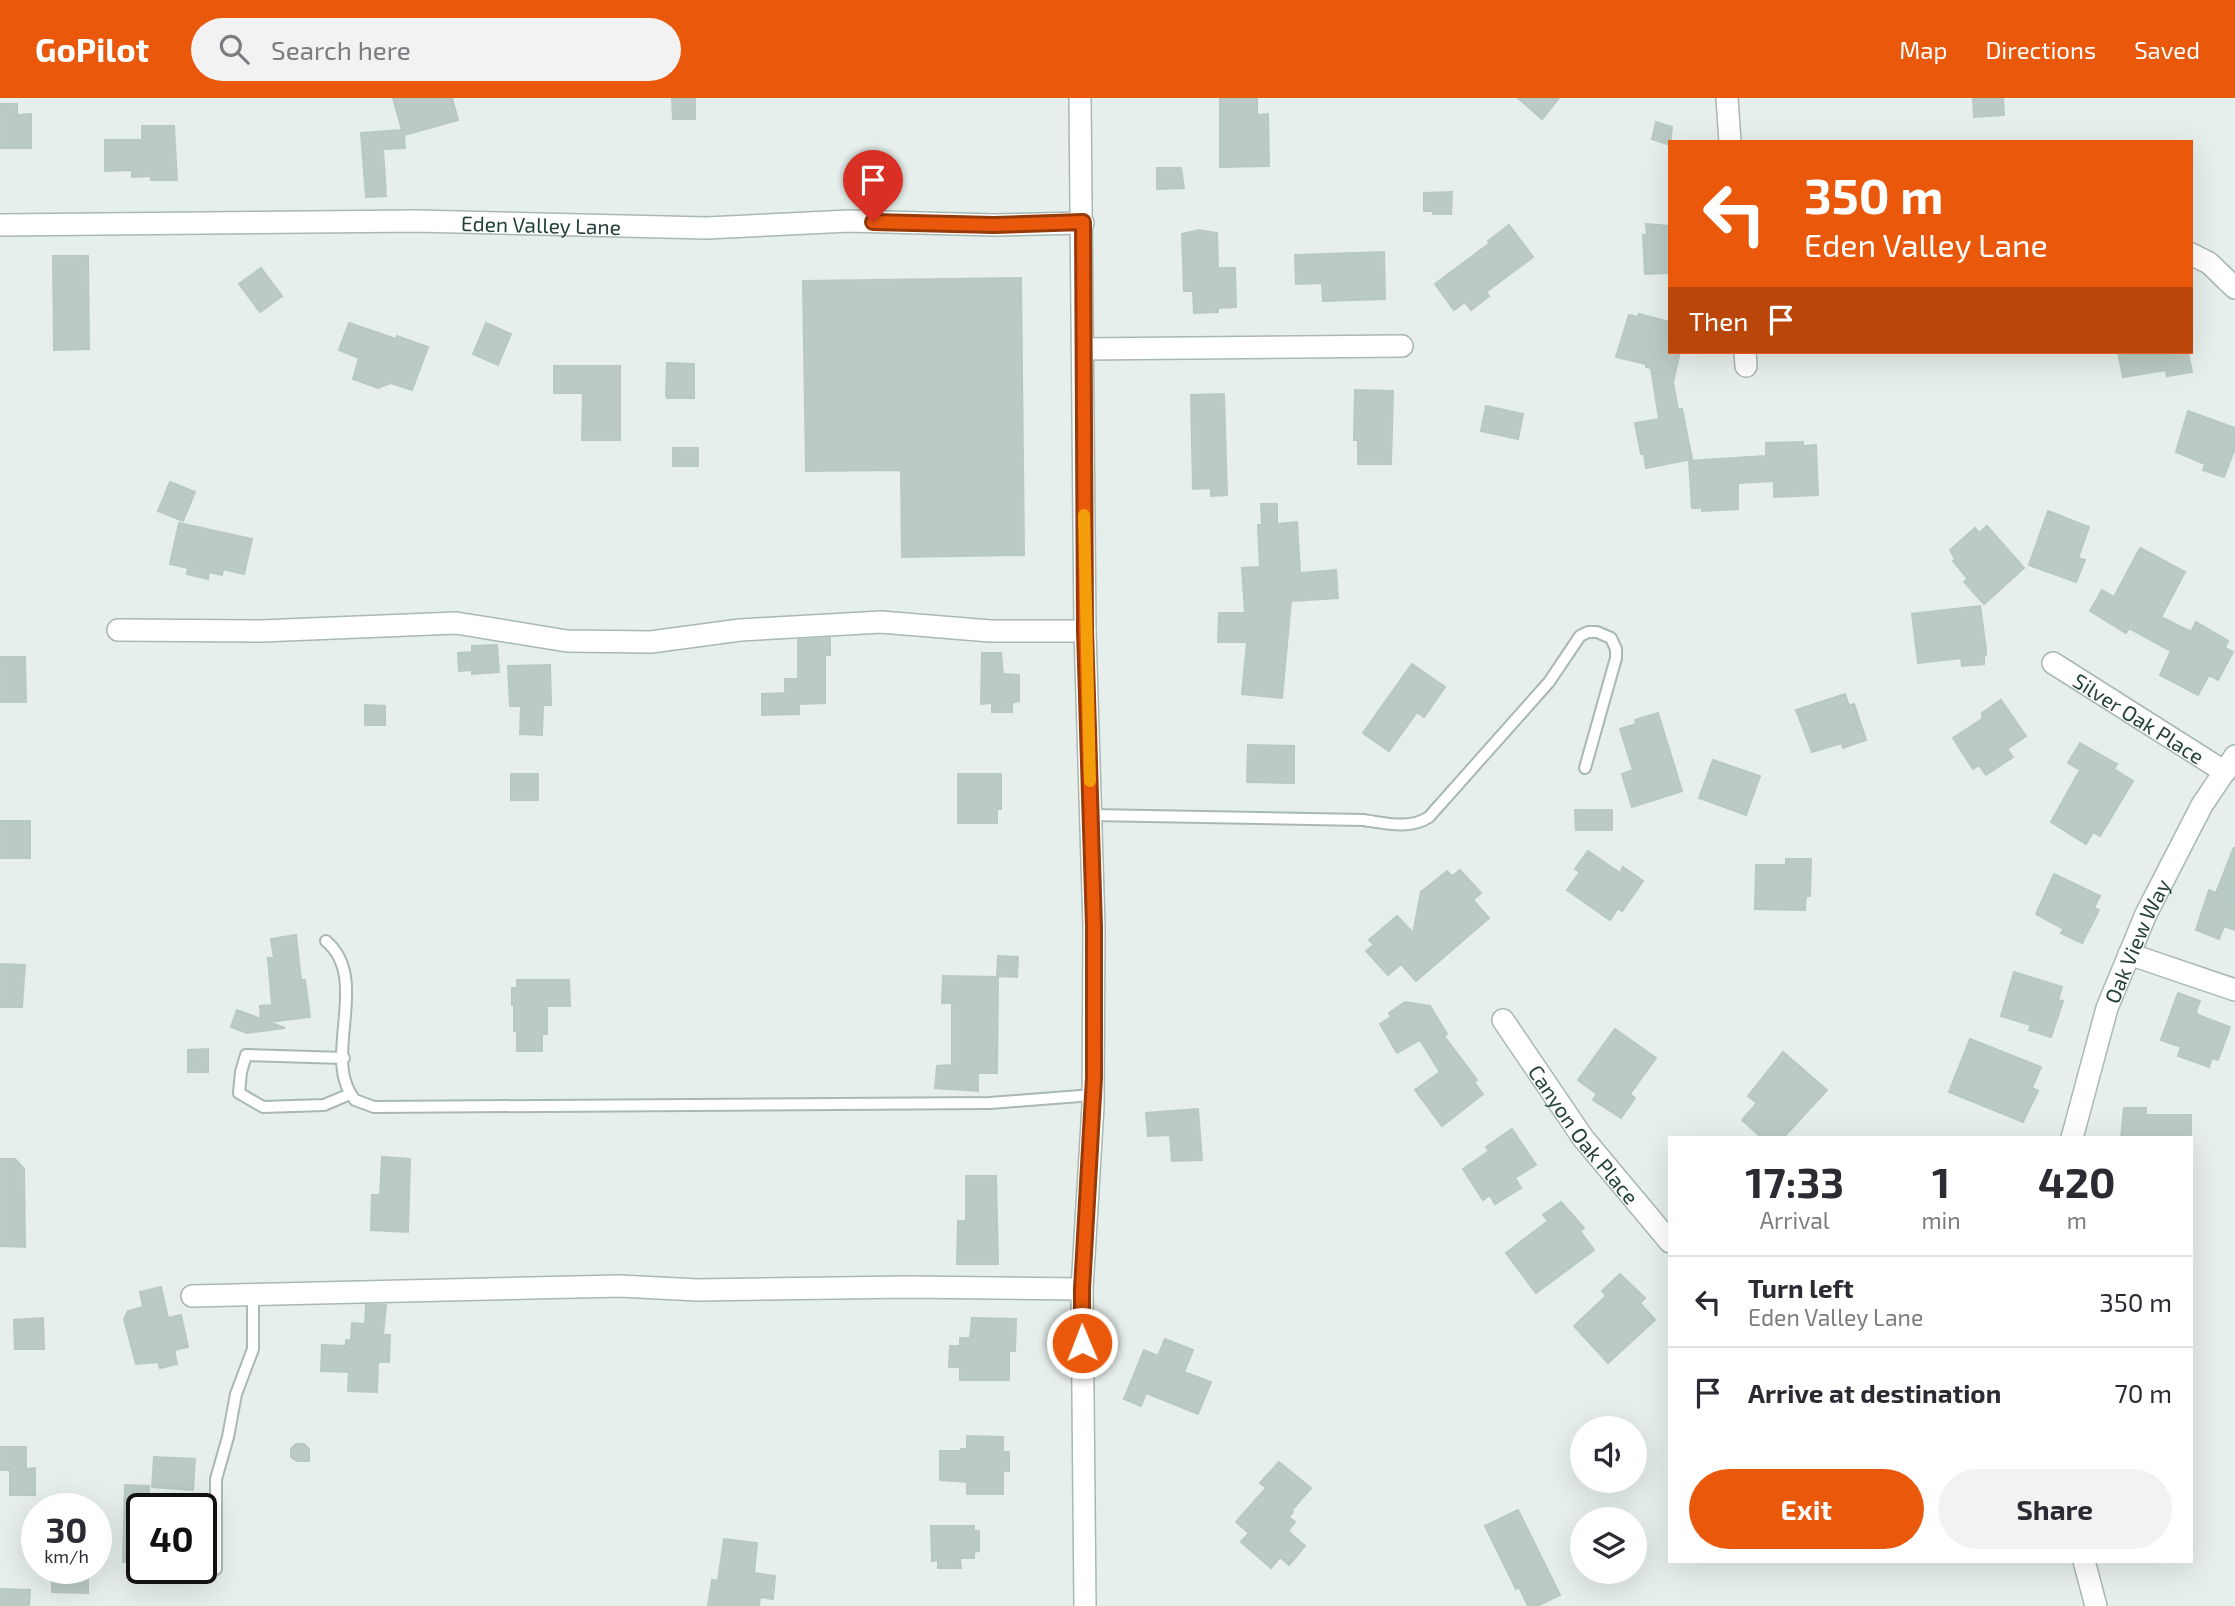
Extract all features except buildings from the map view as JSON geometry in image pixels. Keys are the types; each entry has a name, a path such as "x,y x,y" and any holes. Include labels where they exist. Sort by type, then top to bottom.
{"street":[{"path":"1080,98 1085,631 1094,927 1093,1094 1082,1289 1085,1606"},
{"path":"1727,98 1730,140"},
{"name":"Eden Valley Lane","path":"0,225 417,221 706,228 849,221 994,225 1083,222"},
{"path":"2193,255 2209,263 2235,288"},
{"path":"1083,349 1402,346"},
{"path":"118,630 261,631 456,623 567,641 651,642 740,630 881,622 990,631 1085,631"},
{"name":"Silver Oak Place","path":"2053,663 2230,764"},
{"name":"Oak View Way","path":"2073,1136 2107,1008 2129,954 2146,914 2202,806 2230,764"},
{"path":"2129,954 2235,990"},
{"name":"Canyon Oak Place","path":"1503,1020 1583,1138 1668,1240"},
{"path":"192,1296 620,1286 697,1290 908,1287 1082,1289"},
{"path":"2085,1563 2096,1606"}],"lane":[{"path":"1091,815 1363,820 1402,826 1423,821 1545,687 1580,636 1597,632 1611,638 1616,649 1616,658 1585,768"},
{"path":"326,941 342,958 346,977 344,1080 349,1094 355,1100 374,1107 990,1103 1093,1094"},
{"path":"344,1058 246,1055 239,1093 264,1107 324,1105 349,1094"},
{"path":"216,1493 216,1479 236,1394 253,1349 253,1294"}],"slow traffic":[{"path":"1084,515 1090,781"}],"route":[{"path":"873,222 994,225 1083,222 1085,631 1094,927 1094,1078 1082,1289 1082,1343"}]}
